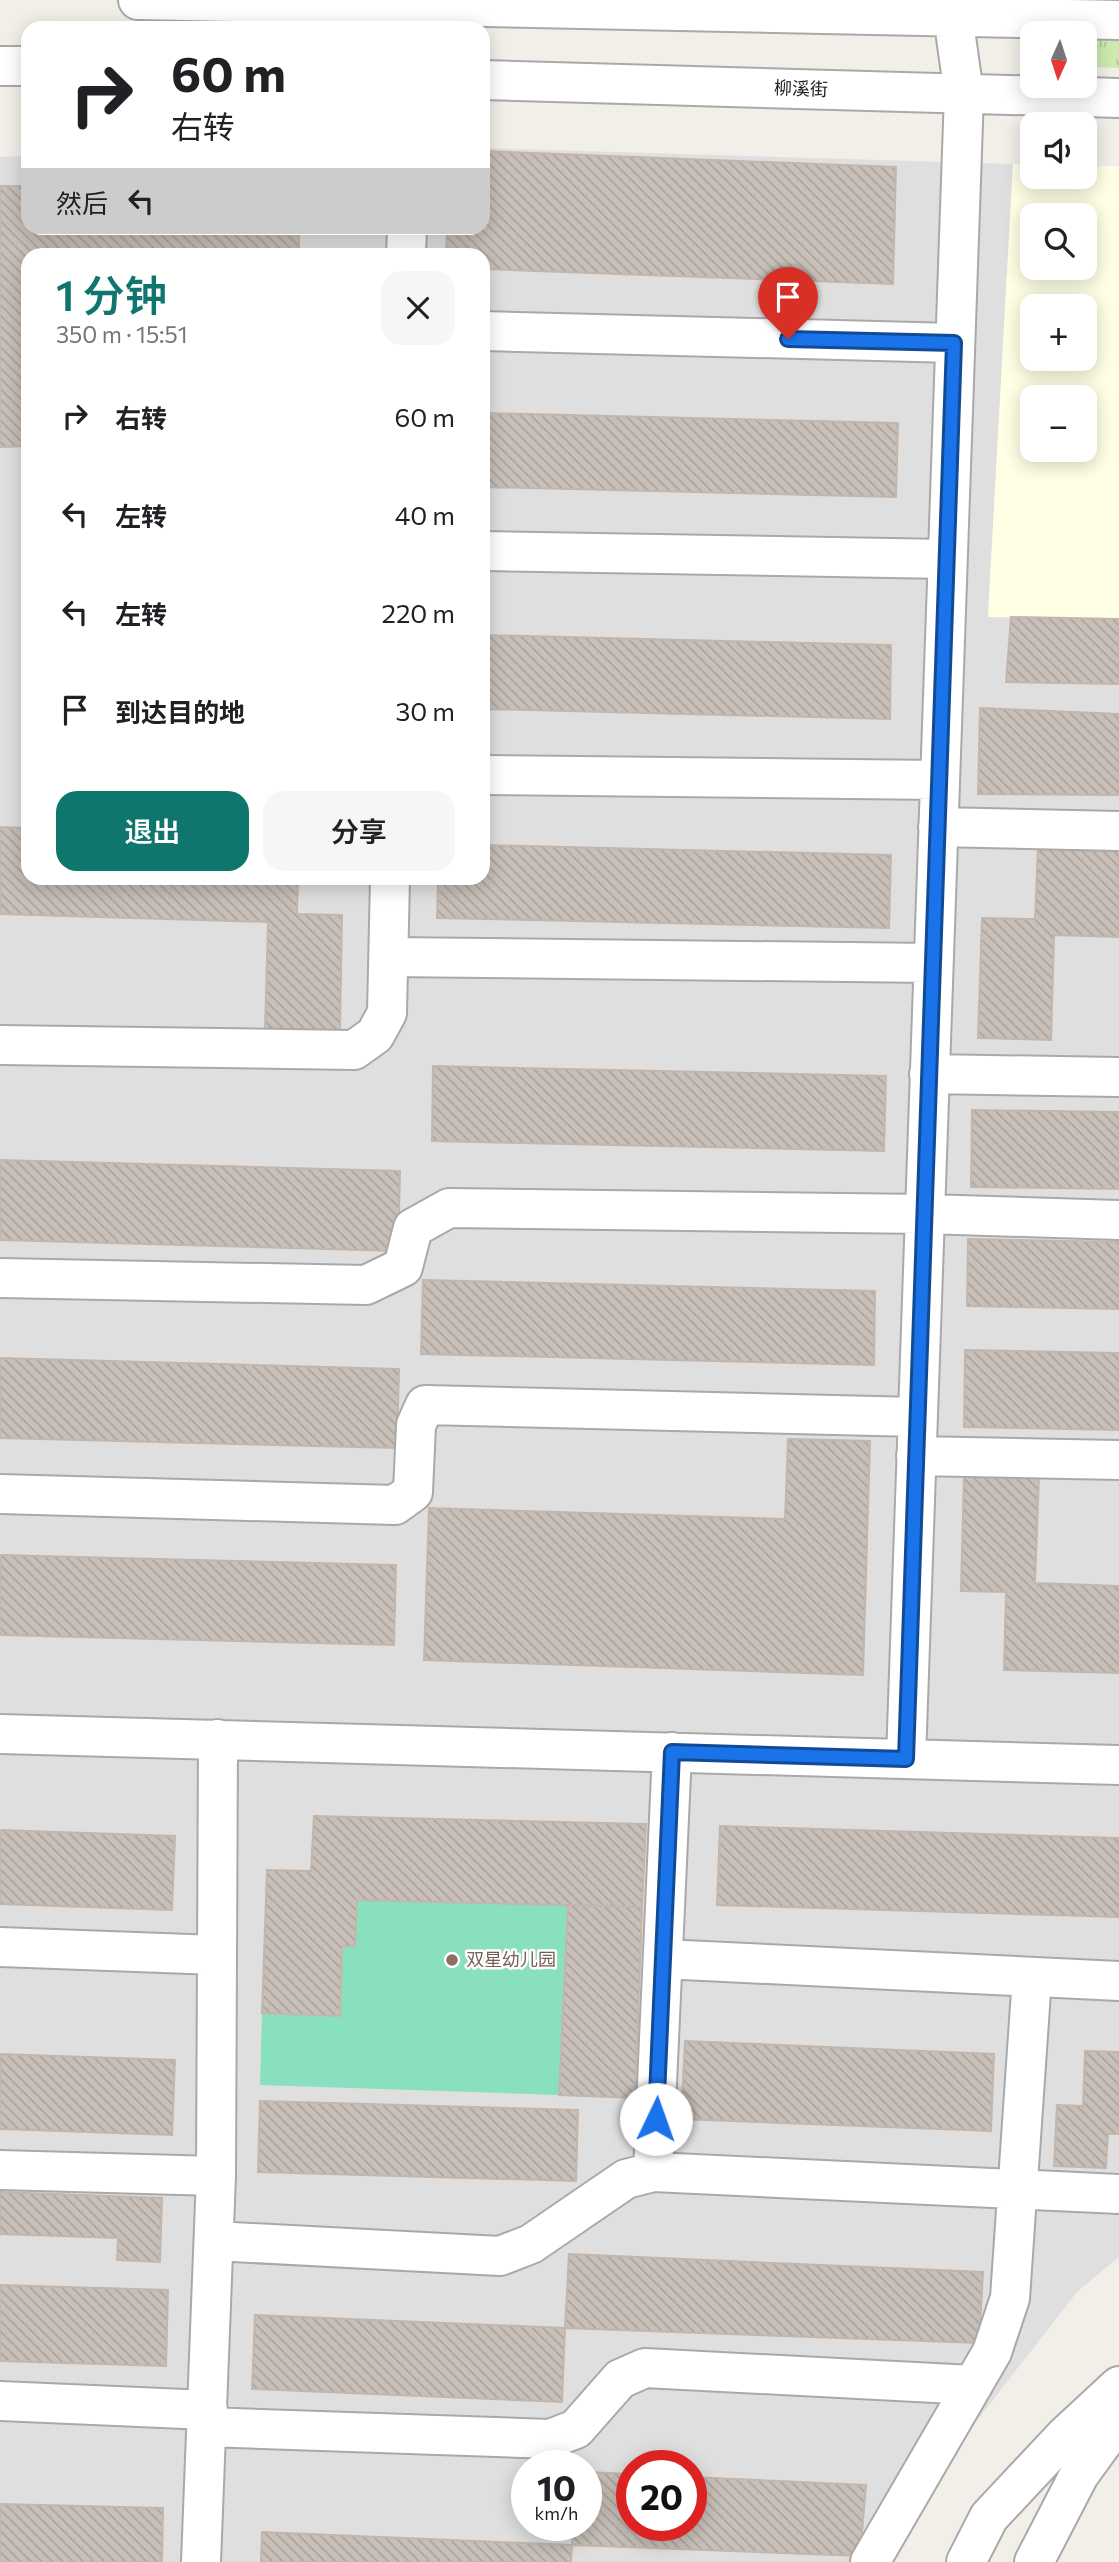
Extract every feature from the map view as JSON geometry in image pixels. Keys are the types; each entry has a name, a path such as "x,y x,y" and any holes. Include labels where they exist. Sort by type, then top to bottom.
{"street":[{"path":"138,0 953,8 1119,20"},
{"path":"906,1759 964,94 953,8"},
{"path":"0,66 21,66"},
{"name":"柳溪街","path":"490,80 1119,98"},
{"path":"490,331 954,343"},
{"path":"490,551 947,559"},
{"path":"490,775 939,780"},
{"path":"937,827 1119,831"},
{"path":"0,1045 354,1050 375,1035 387,1013 390,885"},
{"path":"389,957 933,963"},
{"path":"929,1074 1119,1077"},
{"path":"0,1278 366,1285 403,1267 413,1228 449,1208 925,1214 1119,1220"},
{"path":"0,1494 395,1505 413,1492 416,1425 425,1405 917,1417"},
{"path":"916,1456 1119,1460"},
{"path":"0,1734 1119,1765"},
{"path":"201,2562 216,2176 218,1739"},
{"path":"653,2172 672,1752"},
{"path":"0,1947 217,1955"},
{"path":"663,1959 1119,1981"},
{"path":"870,2562 992,2352 1010,2298 1032,1977"},
{"path":"0,2170 216,2176"},
{"path":"214,2241 500,2256 531,2244 626,2179 653,2172 1119,2194"},
{"path":"0,2401 208,2418 550,2439 576,2429 620,2379 645,2368 973,2385"},
{"path":"967,2562 989,2517 1064,2437 1119,2386"},
{"path":"1034,2562 1079,2475 1119,2420"}],"shaded area":[{"path":"490,148 1013,164 988,616 1119,619 1119,2257 1077,2292 932,2478 888,2562 0,2562 0,157 21,156 21,235 490,235"},
{"path":"1013,164 1020,164 1020,189 1097,189 1097,166 1119,166 1119,619 988,617"}],"green space":[{"path":"1097,33 1119,34 1119,68 1097,67"},
{"path":"357,1900 568,1905 559,2095 260,2085 262,2013 340,2016 342,1946 355,1945"}],"building":[{"path":"490,151 896,167 893,284 490,269 490,248 446,248 447,235 490,235"},
{"path":"0,186 21,186 21,235 299,235 299,248 21,248 21,446 0,447"},
{"path":"490,413 898,423 896,497 490,487"},
{"path":"1011,617 1119,619 1119,684 1006,682"},
{"path":"490,635 891,645 890,719 490,709"},
{"path":"980,708 1119,714 1119,795 978,794"},
{"path":"0,827 21,828 21,885 298,885 297,914 342,915 340,1031 265,1030 268,922 0,914"},
{"path":"490,845 891,855 889,928 437,918 438,885 490,885"},
{"path":"1038,847 1119,849 1119,937 1054,935 1051,1040 978,1038 982,918 1035,919"},
{"path":"433,1066 886,1076 884,1151 432,1141"},
{"path":"972,1110 1119,1112 1119,1189 971,1187"},
{"path":"0,1160 400,1171 398,1251 0,1240"},
{"path":"968,1239 1119,1242 1119,1309 967,1306"},
{"path":"423,1280 875,1291 874,1365 421,1354"},
{"path":"965,1350 1119,1353 1119,1430 964,1427"},
{"path":"0,1358 399,1369 397,1448 0,1438"},
{"path":"788,1439 870,1441 863,1675 424,1660 429,1508 785,1519"},
{"path":"964,1474 1039,1476 1035,1583 1119,1586 1119,1673 1004,1670 1006,1592 961,1591"},
{"path":"0,1555 396,1565 394,1645 0,1635"},
{"path":"314,1816 646,1824 642,1907 357,1900 355,1946 342,1946 340,2016 262,2013 267,1870 311,1871"},
{"path":"720,1826 1119,1838 1119,1917 717,1905"},
{"path":"0,1830 175,1836 172,1910 0,1904"},
{"path":"568,1905 642,1907 635,2098 559,2095"},
{"path":"685,2041 994,2054 991,2131 681,2119"},
{"path":"1085,2051 1119,2052 1119,2134 1108,2134 1106,2168 1054,2166 1057,2105 1083,2106"},
{"path":"0,2054 175,2060 172,2135 0,2129"},
{"path":"260,2101 578,2110 576,2181 258,2172"},
{"path":"0,2192 162,2198 160,2262 117,2260 118,2238 0,2234"},
{"path":"569,2254 983,2272 979,2343 565,2328"},
{"path":"0,2285 168,2290 166,2366 0,2361"},
{"path":"255,2315 565,2328 562,2402 252,2389"},
{"path":"602,2473 616,2473 616,2541 707,2541 707,2478 866,2485 860,2556 572,2545 572,2541 602,2541"},
{"path":"0,2504 163,2508 162,2562 0,2562"},
{"path":"262,2532 572,2545 571,2562 261,2562"}],"place":[{"name":"双星幼儿园","path":"452,1960"}],"route":[{"path":"656,2119 672,1752 906,1759 954,343 788,339"}]}
